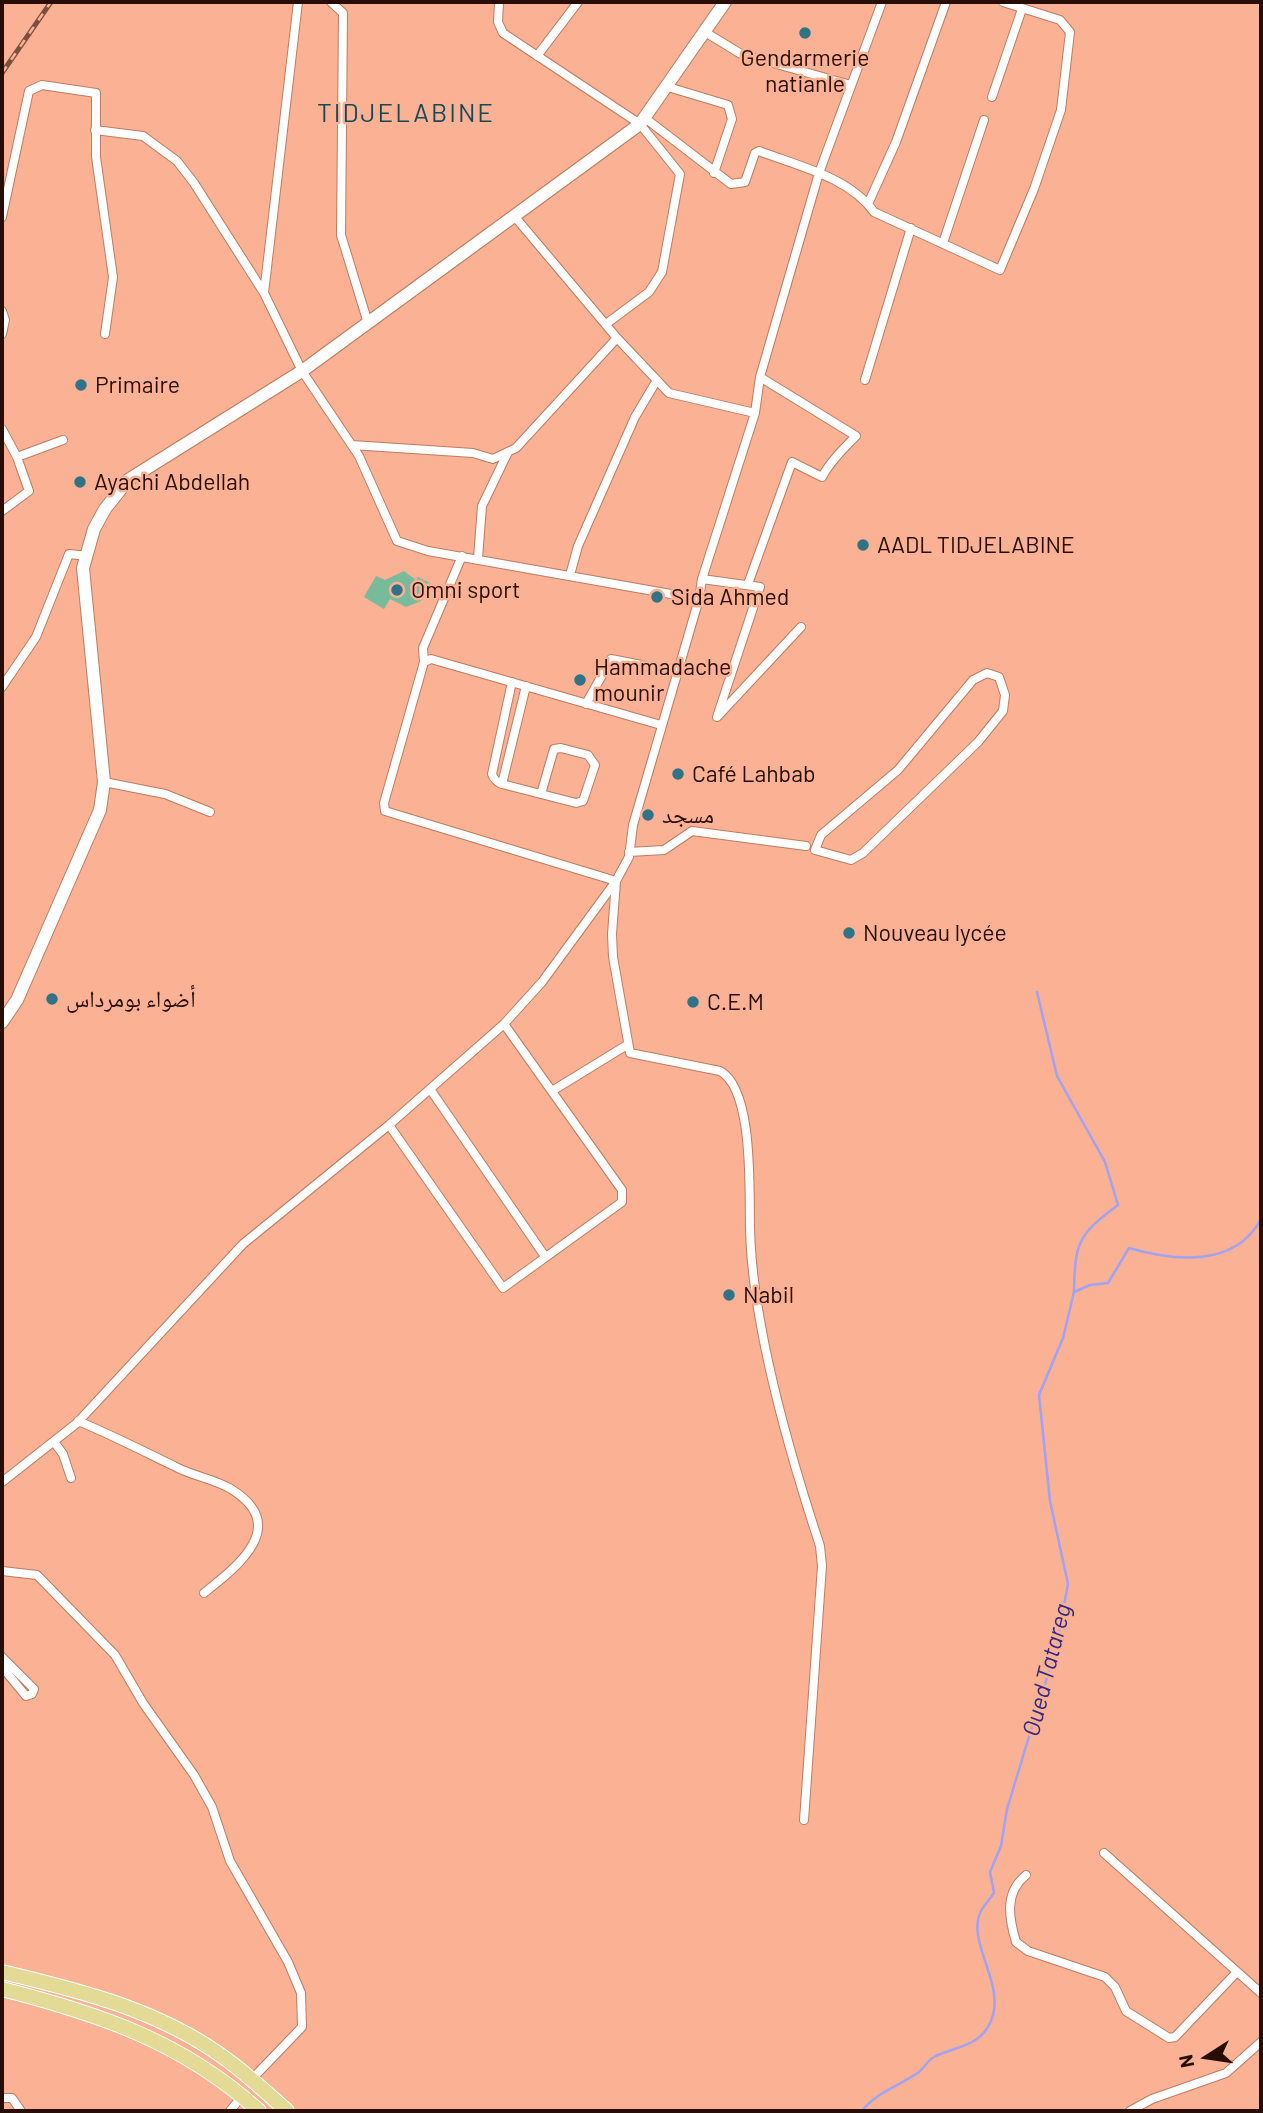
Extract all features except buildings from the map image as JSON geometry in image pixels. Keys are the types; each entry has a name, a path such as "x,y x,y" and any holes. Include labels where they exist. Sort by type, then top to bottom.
{"highway":[{"path":"2,1972 111,2000 185,2033 252,2079 287,2111"},
{"path":"2,1989 70,2006 168,2045 242,2096 259,2111"}],"main road":[{"path":"2,1022 16,1000 100,810 104,782 83,568 94,529 105,509 128,480 161,453 302,371 515,217 642,121 668,88 725,2"}],"street":[{"path":"264,293 298,2"},
{"path":"331,2 343,13 341,234 368,323"},
{"path":"499,2 498,22 503,33 687,149 731,184 743,183 751,169 755,153 759,151 819,173 864,198 874,212 1000,270 1053,137 1061,110 1070,32 1060,20 1003,2"},
{"path":"537,56 578,2"},
{"path":"2,1482 78,1421 243,1244 389,1125 504,1024 542,982 616,881 629,852 633,825 699,599 702,579 755,413 760,377 819,173 882,2"},
{"path":"868,204 896,142 946,2"},
{"path":"992,97 1022,9"},
{"path":"705,32 741,54 850,85"},
{"path":"2,217 29,91 43,85 96,93 95,131 103,219 113,276 105,334"},
{"path":"668,88 727,105 732,119 714,173"},
{"path":"943,243 984,120"},
{"path":"606,324 649,292 662,272 680,173 642,121"},
{"path":"95,131 143,136 177,161 194,183 230,245 264,293 302,371 352,446 397,541 428,551 699,599"},
{"path":"515,217 617,338 669,393 755,413"},
{"path":"865,380 911,228"},
{"path":"2,311 5,320 2,334"},
{"path":"352,446 473,453 494,459 516,448 617,338"},
{"path":"748,584 792,462 822,477 828,465 844,452 856,436 760,377"},
{"path":"570,575 578,546 635,417 657,380"},
{"path":"2,429 17,457 29,491 2,511"},
{"path":"17,457 62,440"},
{"path":"478,558 482,506 508,452"},
{"path":"2,687 36,637 69,554 88,556"},
{"path":"462,556 423,648 424,662 384,803 385,811 616,881"},
{"path":"702,579 760,587 718,718 801,627"},
{"path":"424,662 431,659 661,725"},
{"path":"586,704 611,659 677,673"},
{"path":"988,673 999,677 1005,695 1003,711 978,742 863,853 851,860 815,850 821,835 898,770 973,680 988,673"},
{"path":"512,682 492,774 502,783 541,794 576,803 583,801 595,765 593,758 570,750 554,750 541,794"},
{"path":"502,783 526,686"},
{"path":"104,782 165,794 210,812"},
{"path":"629,852 664,850 692,831 806,846"},
{"path":"616,881 613,957 630,1053 636,1057 720,1071 729,1076 740,1098 746,1142 750,1237 770,1362 820,1546 822,1566 804,1820"},
{"path":"389,1125 498,1286 508,1286 544,1255 622,1202 624,1196 504,1024"},
{"path":"552,1091 627,1045"},
{"path":"430,1089 544,1255"},
{"path":"78,1421 231,1489 253,1512 258,1528 254,1543 243,1561 204,1593"},
{"path":"54,1442 64,1454 71,1478"},
{"path":"2,1571 25,1572 41,1578 115,1655 143,1703 194,1775 212,1807 243,1889 288,1962 301,1993 302,2027 252,2079"},
{"path":"2,1657 34,1689 33,1694 26,1696 2,1667"},
{"path":"1104,1853 1261,1993"},
{"path":"1026,1875 1017,1883 1010,1902 1010,1920 1016,1942 1028,1951 1104,1977 1115,1987 1126,2011 1169,2038 1175,2037 1237,1972"},
{"path":"1130,2111 1152,2099 1226,2073 1261,2042"},
{"path":"230,2111 242,2096"},
{"path":"2,2098 12,2098 21,2111"}],"green space":[{"name":"Omni sport","path":"404,571 416,580 418,577 430,583 421,601 406,607 390,599 384,609 364,597 376,576 385,580"}],"waterway":[{"path":"1037,992 1057,1076 1105,1162 1118,1205 1094,1224 1081,1241 1074,1292"},
{"name":"Oued Tatareg","path":"862,2111 881,2094 919,2072 932,2058 967,2045 981,2036 991,2021 995,2007 991,1978 981,1949 977,1923 981,1911 994,1893 990,1872 1001,1846 1007,1809 1056,1648 1068,1584 1050,1501 1039,1395 1063,1338 1074,1292 1090,1285 1108,1283 1129,1248 1165,1256 1202,1257 1236,1246 1250,1235 1261,1219"}],"railway":[{"path":"2,73 51,2"}],"place":[{"name":"Gendarmerie natianle","path":"805,33"},
{"name":"Primaire","path":"81,385"},
{"name":"Ayachi Abdellah","path":"80,482"},
{"name":"AADL TIDJELABINE","path":"863,545"},
{"name":"Omni sport","path":"397,590"},
{"name":"Sida Ahmed","path":"657,597"},
{"name":"Hammadache mounir","path":"580,680"},
{"name":"Café Lahbab","path":"678,774"},
{"name":"مسجد","path":"648,815"},
{"name":"Nouveau lycée","path":"849,933"},
{"name":"أضواء بومرداس","path":"52,999"},
{"name":"C.E.M","path":"693,1002"},
{"name":"Nabil","path":"729,1295"}],"district":[{"name":"TIDJELABINE","path":"406,113"}]}
